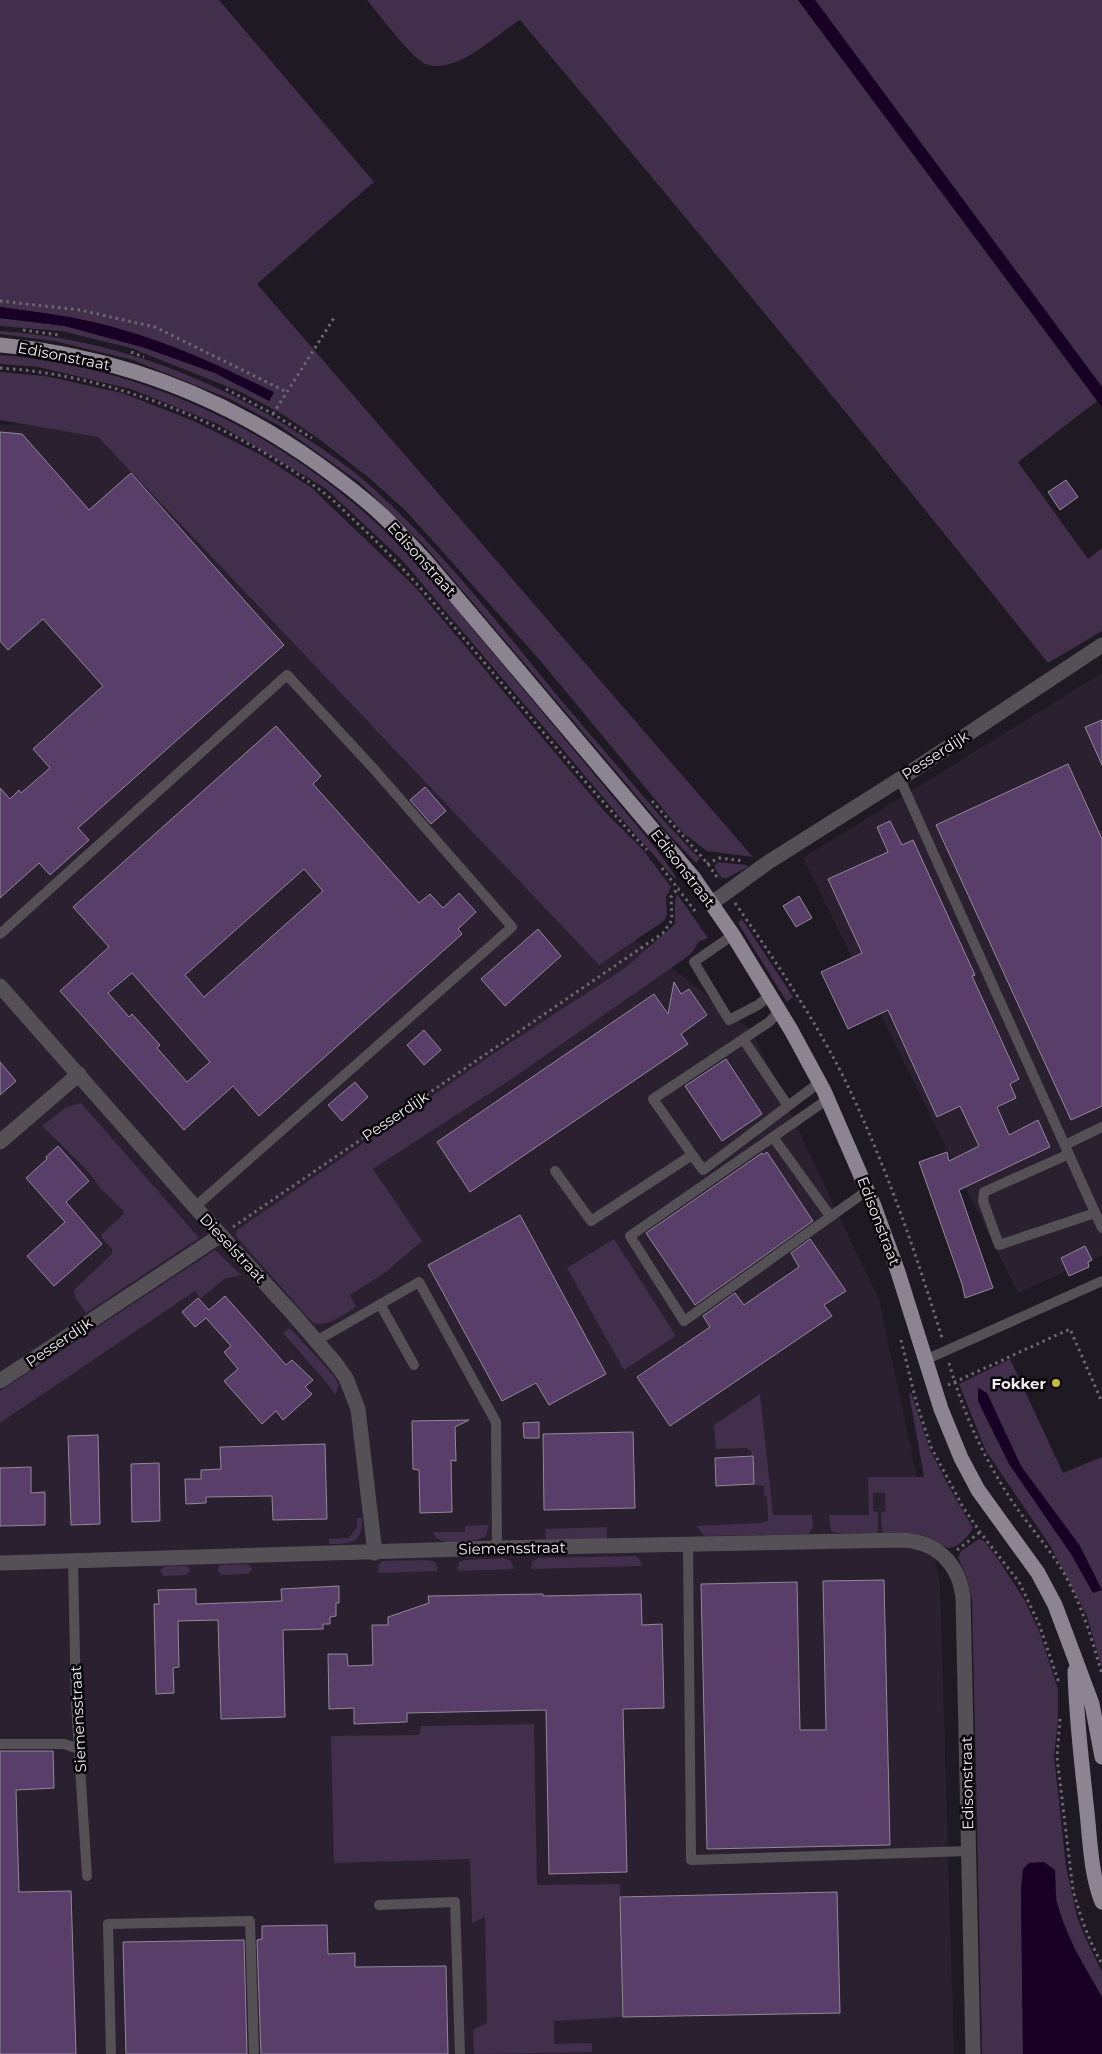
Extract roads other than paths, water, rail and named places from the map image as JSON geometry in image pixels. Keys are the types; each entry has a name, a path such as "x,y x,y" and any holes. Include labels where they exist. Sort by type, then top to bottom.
{"main road":[{"name":"Edisonstraat","path":"0,345 34,348 126,368 177,385 225,407 284,440 338,479 382,515 425,560 693,877 733,935 780,1011 828,1099 868,1190 898,1272 935,1390 961,1458 978,1490 1038,1573 1055,1604 1092,1704 1102,1757"},
{"name":"Edisonstraat","path":"1075,1660 1076,1713 1091,1850 1098,1894 1102,1902"}],"street":[{"name":"Pesserdijk","path":"712,903 767,863 900,779 1102,645"},
{"name":"Dieselstraat","path":"0,986 316,1341 346,1378 358,1409 374,1553"},
{"path":"0,1142 79,1074"},
{"name":"Pesserdijk","path":"0,1381 221,1234"},
{"name":"Siemensstraat","path":"0,1563 497,1548 688,1546 903,1540 932,1547 946,1558"},
{"name":"Edisonstraat","path":"946,1558 959,1578 963,1597 973,2054"}],"lane":[{"path":"0,934 287,675 373,768 512,927 195,1207"},
{"path":"900,779 1102,1228"},
{"path":"733,935 694,962 729,1020 758,1005 770,995"},
{"path":"780,1011 769,1022 653,1099 702,1170 820,1082"},
{"path":"743,1039 788,1106"},
{"path":"828,1099 630,1236 684,1321 868,1190"},
{"path":"1095,1212 999,1245 983,1201 984,1192 1067,1149 1102,1127"},
{"path":"773,1137 830,1216"},
{"path":"555,1171 591,1221 692,1155"},
{"path":"925,1360 1102,1281"},
{"path":"316,1341 419,1282 496,1422 497,1548"},
{"path":"380,1304 414,1365"},
{"path":"688,1546 691,1860 968,1851"},
{"name":"Siemensstraat","path":"73,1562 76,1704 87,1876"},
{"path":"0,1744 64,1744 79,1749"},
{"path":"379,1904 455,1902 460,2054"},
{"path":"111,2054 108,1924 250,1921 254,2054"}],"place":[{"name":"Fokker","path":"1056,1383"}]}
